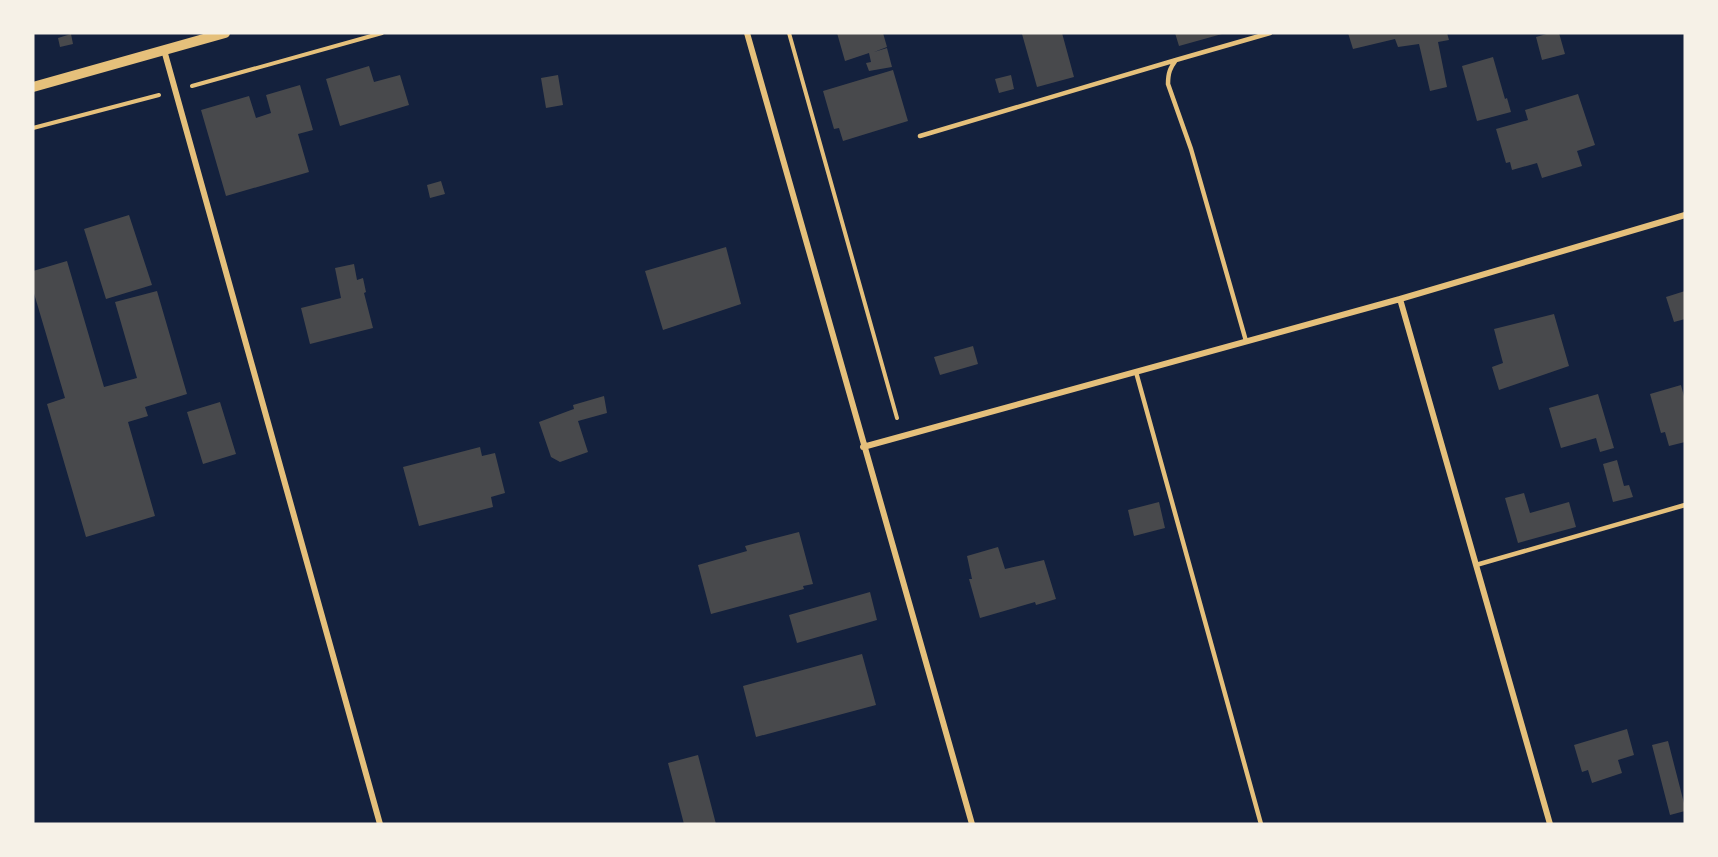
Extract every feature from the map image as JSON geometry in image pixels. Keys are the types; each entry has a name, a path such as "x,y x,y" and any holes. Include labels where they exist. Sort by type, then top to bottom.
{"street":[{"path":"33,87 225,33"},
{"path":"747,33 972,824"},
{"path":"164,50 380,824"},
{"path":"863,447 1400,299 1685,215"},
{"path":"1400,299 1549,824"}],"lane":[{"path":"920,136 1270,33"},
{"path":"1176,60 1170,67 1168,84 1191,149 1246,341"},
{"path":"1136,372 1261,824"},
{"path":"1476,565 1685,505"}],"path":[{"path":"33,128 382,33"},
{"path":"789,33 891,393 901,437"}],"building":[{"path":"837,33 883,33 887,47 874,52 887,48 892,67 869,71 866,63 871,62 869,53 845,61"},
{"path":"1062,33 1074,77 1037,87 1022,34"},
{"path":"1175,33 1221,33 1222,34 1179,46"},
{"path":"1348,33 1447,33 1449,40 1438,42 1447,87 1430,91 1419,44 1398,47 1395,39 1353,49"},
{"path":"1559,33 1565,54 1542,60 1536,37"},
{"path":"71,34 73,44 60,47 58,38"},
{"path":"1493,57 1511,112 1477,121 1462,66"},
{"path":"369,66 374,82 400,75 409,105 340,126 326,79"},
{"path":"893,70 908,121 843,141 839,128 834,129 823,91"},
{"path":"558,75 563,105 546,108 541,78"},
{"path":"1011,75 1014,89 999,93 995,79"},
{"path":"300,85 313,130 298,134 309,172 226,196 201,110 249,96 256,118 271,113 266,95"},
{"path":"1578,94 1595,145 1577,151 1582,166 1542,178 1537,163 1512,170 1510,162 1506,163 1496,129 1528,120 1525,110"},
{"path":"441,181 445,194 430,198 427,185"},
{"path":"129,215 152,285 106,299 84,229"},
{"path":"726,247 741,304 663,330 645,271"},
{"path":"67,261 104,387 137,378 115,302 157,291 187,394 145,407 148,416 128,422 155,516 86,537 47,404 65,398 33,290 33,271"},
{"path":"354,264 357,280 363,278 366,292 364,293 373,328 310,344 301,308 341,298 335,268"},
{"path":"1685,291 1685,319 1674,322 1666,297"},
{"path":"1554,314 1569,366 1499,390 1492,367 1503,363 1494,329"},
{"path":"973,346 978,364 940,375 934,357"},
{"path":"1681,385 1685,400 1685,442 1669,446 1665,432 1661,433 1650,394"},
{"path":"1598,394 1614,448 1600,452 1596,438 1561,448 1549,408"},
{"path":"604,396 607,413 578,421 588,452 560,462 551,457 539,422 574,409 573,405"},
{"path":"220,402 236,454 203,464 187,412"},
{"path":"480,447 482,456 495,453 505,493 491,497 493,507 419,526 403,467"},
{"path":"1617,460 1624,486 1629,485 1633,497 1613,502 1603,464"},
{"path":"1524,493 1530,513 1569,502 1576,527 1518,543 1505,498"},
{"path":"1159,502 1165,528 1134,536 1128,510"},
{"path":"799,532 813,584 803,586 804,589 711,614 698,565 747,551 745,546"},
{"path":"998,547 1005,569 1044,560 1056,599 1036,605 1035,602 980,618 969,579 972,579 967,556"},
{"path":"870,592 877,620 797,643 789,615"},
{"path":"862,654 876,705 756,737 743,686"},
{"path":"1627,729 1634,755 1618,760 1622,773 1592,783 1588,770 1582,772 1574,745"},
{"path":"1668,741 1685,807 1685,811 1670,815 1652,745"},
{"path":"698,755 716,824 684,824 668,763"}]}
